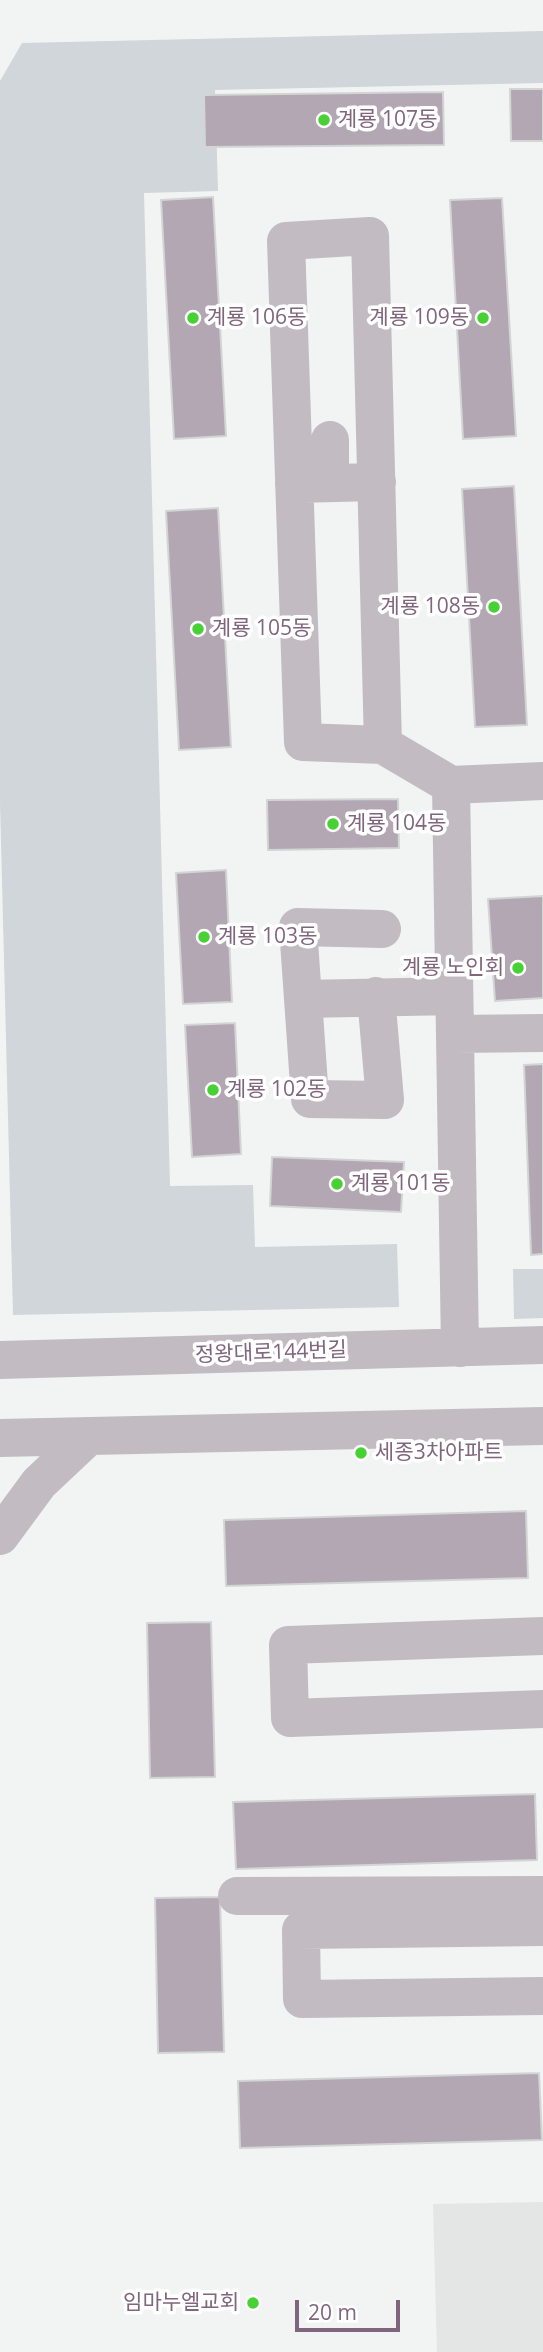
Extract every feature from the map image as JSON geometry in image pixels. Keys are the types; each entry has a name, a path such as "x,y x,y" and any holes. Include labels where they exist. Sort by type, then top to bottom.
{"street":[{"path":"383,744 370,236 286,242 312,483 303,742 383,744 451,785 543,781"},
{"path":"312,483 330,440"},
{"path":"312,483 377,482"},
{"path":"451,785 460,1348"},
{"path":"376,996 384,1100 310,1099 298,927 383,929"},
{"path":"304,999 454,996"},
{"path":"455,1034 543,1033"},
{"name":"정왕대로144번길","path":"0,1360 543,1345"},
{"path":"0,1438 543,1426"},
{"path":"0,1536 39,1483 89,1436"},
{"path":"543,1636 288,1645 290,1718 543,1709"},
{"path":"237,1896 543,1895"},
{"path":"543,1927 301,1930 302,1999 543,1996"}],"shaded area":[{"path":"543,31 543,83 215,90 218,191 144,193 170,1186 253,1185 255,1247 397,1244 399,1307 13,1315 0,802 0,81 22,43"},
{"path":"513,1269 543,1269 543,1318 514,1319"},
{"path":"543,2202 543,2352 437,2352 433,2204"}],"building":[{"path":"510,89 543,89 543,141 511,141"},
{"name":"계룡 107동","path":"443,92 444,145 205,147 204,95"},
{"name":"계룡 106동","path":"213,197 226,436 174,439 161,200"},
{"name":"계룡 109동","path":"502,198 516,436 463,439 450,200"},
{"name":"계룡 108동","path":"514,486 527,725 475,727 462,489"},
{"name":"계룡 105동","path":"218,508 231,747 179,750 166,511"},
{"name":"계룡 104동","path":"398,799 399,848 268,850 267,800"},
{"name":"계룡 103동","path":"226,870 232,1002 183,1004 176,873"},
{"name":"계룡 노인회","path":"543,896 543,998 495,1001 488,899"},
{"name":"계룡 102동","path":"235,1023 241,1154 192,1157 185,1025"},
{"path":"543,1064 543,1254 531,1255 524,1065"},
{"name":"계룡 101동","path":"272,1157 404,1162 401,1212 270,1206"},
{"path":"526,1511 528,1578 226,1586 224,1520"},
{"path":"211,1622 215,1777 150,1778 147,1623"},
{"path":"535,1794 537,1860 236,1869 233,1802"},
{"path":"220,1897 224,2052 158,2053 155,1898"},
{"path":"539,2073 542,2140 240,2148 238,2081"}],"place":[{"name":"계룡 107동","path":"324,120"},
{"name":"계룡 106동","path":"193,318"},
{"name":"계룡 109동","path":"483,318"},
{"name":"계룡 108동","path":"494,607"},
{"name":"계룡 105동","path":"198,629"},
{"name":"계룡 104동","path":"333,824"},
{"name":"계룡 103동","path":"204,937"},
{"name":"계룡 노인회","path":"518,968"},
{"name":"계룡 102동","path":"213,1090"},
{"name":"계룡 101동","path":"337,1184"},
{"name":"세종3차아파트","path":"361,1453"},
{"name":"임마누엘교회","path":"253,2303"}]}
